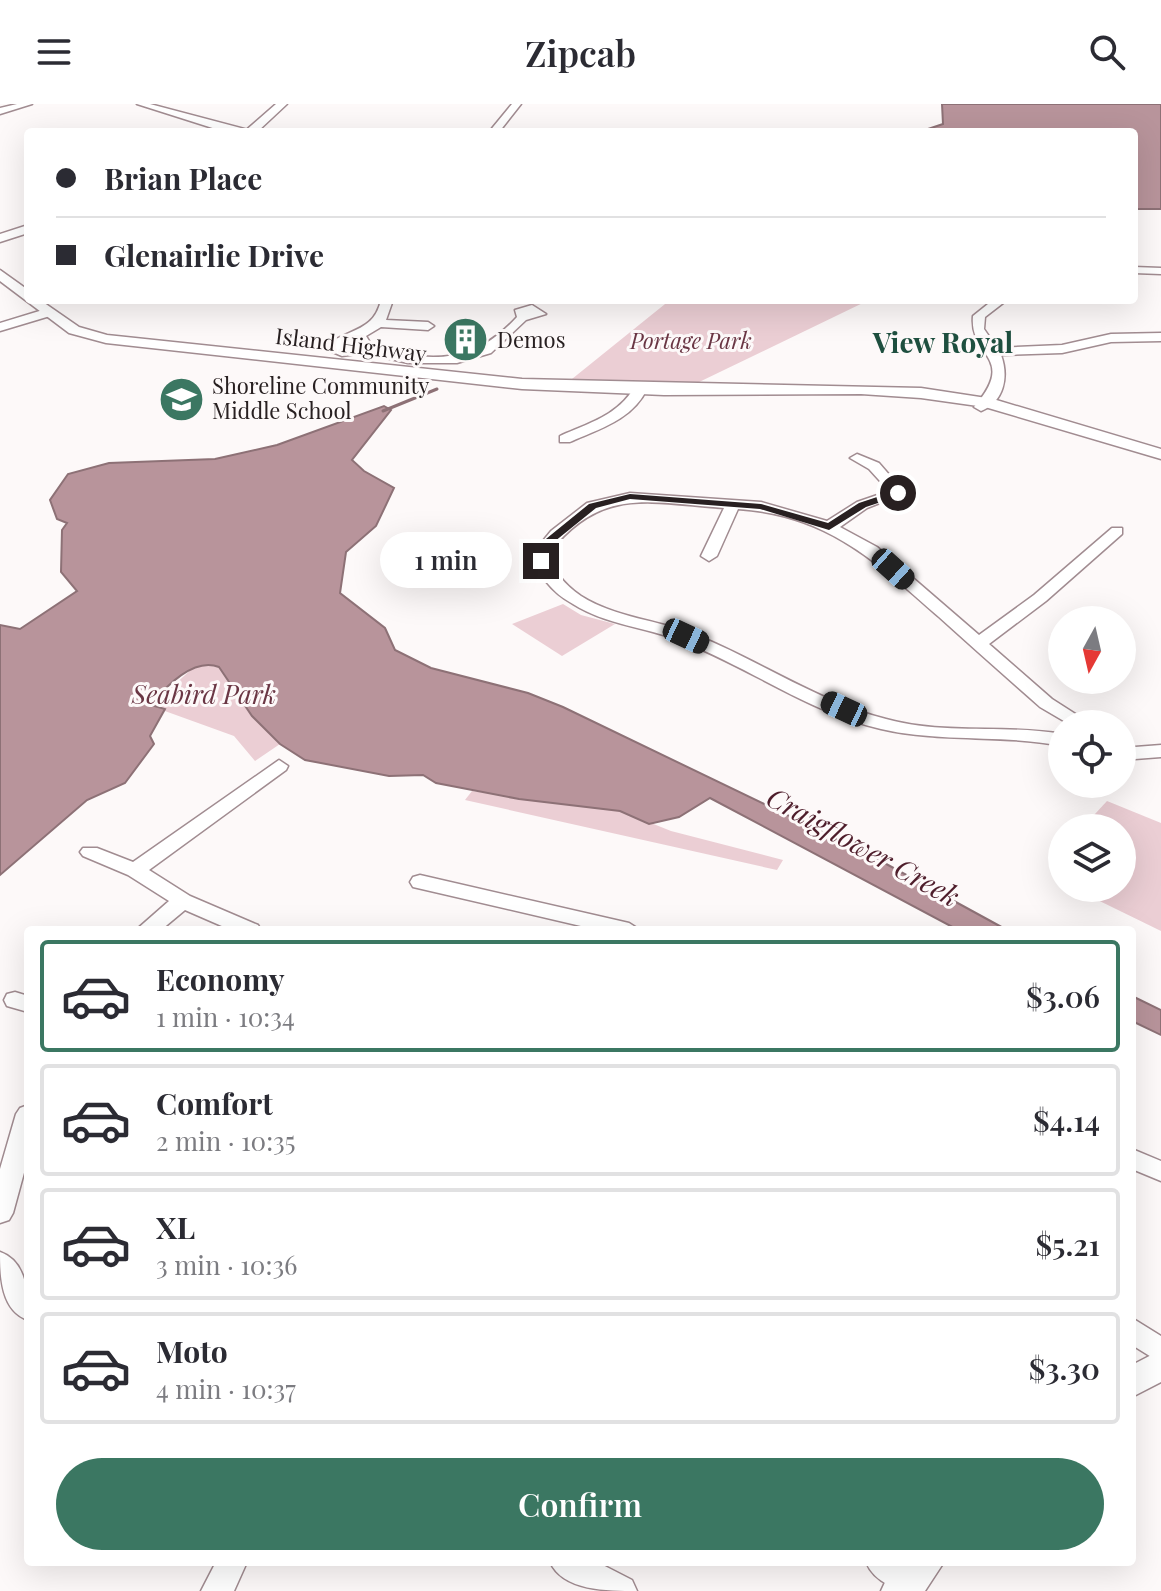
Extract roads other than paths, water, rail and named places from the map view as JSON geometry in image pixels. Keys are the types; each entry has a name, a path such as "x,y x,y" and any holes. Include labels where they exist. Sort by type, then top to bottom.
{"main road":[{"path":"255,128 282,104"},
{"path":"1,238 24,230"},
{"name":"Island Highway","path":"0,274 24,294"},
{"name":"Island Highway","path":"36,304 74,330 106,339 472,381 640,389 893,390 964,400 1161,454"},
{"name":"Island Highway","path":"984,405 1161,461"},
{"path":"1136,1380 1161,1365"}],"street":[{"path":"0,111 28,104"},
{"path":"141,104 222,128"},
{"path":"497,128 517,104"},
{"path":"1138,270 1161,271"},
{"path":"387,304 386,310 361,343 420,360 461,358 489,349 524,316"},
{"path":"984,405 1000,385 995,352 978,329 979,316 996,304"},
{"path":"0,327 46,313"},
{"path":"376,323 428,326"},
{"path":"995,352 1062,349 1111,338 1161,337"},
{"path":"565,439 621,412 638,399 640,389"},
{"path":"829,527 862,505 898,493 874,466 857,458"},
{"path":"1048,738 1022,733 911,731 870,721 686,636 593,609 566,593 541,561 544,545 592,506 630,497 733,504 786,512 829,527 872,550 1046,703 1058,710"},
{"path":"709,556 733,504"},
{"path":"978,644 1040,598 1117,531"},
{"path":"1136,745 1157,752"},
{"path":"1136,753 1157,752"},
{"path":"135,870 279,766"},
{"path":"90,852 135,870 183,901 241,926"},
{"path":"420,882 612,926"},
{"path":"152,926 183,901"},
{"path":"0,1213 0,1202 20,1167 24,1140"},
{"path":"1136,1161 1161,1171"},
{"path":"0,1263 24,1302"},
{"path":"1136,1333 1161,1351"},
{"path":"217,1591 230,1566"},
{"path":"573,1566 621,1591"}],"waterway":[{"path":"383,411 437,389"}],"place":[{"name":"Demos","path":"466,340"},
{"name":"Shoreline Community Middle School","path":"181,399"}],"district":[{"name":"View Royal","path":"943,343"}],"park label":[{"name":"Portage Park","path":"691,341"},
{"name":"Seabird Park","path":"204,695"}],"water label":[{"name":"Craigflower Creek","path":"863,847"}]}
